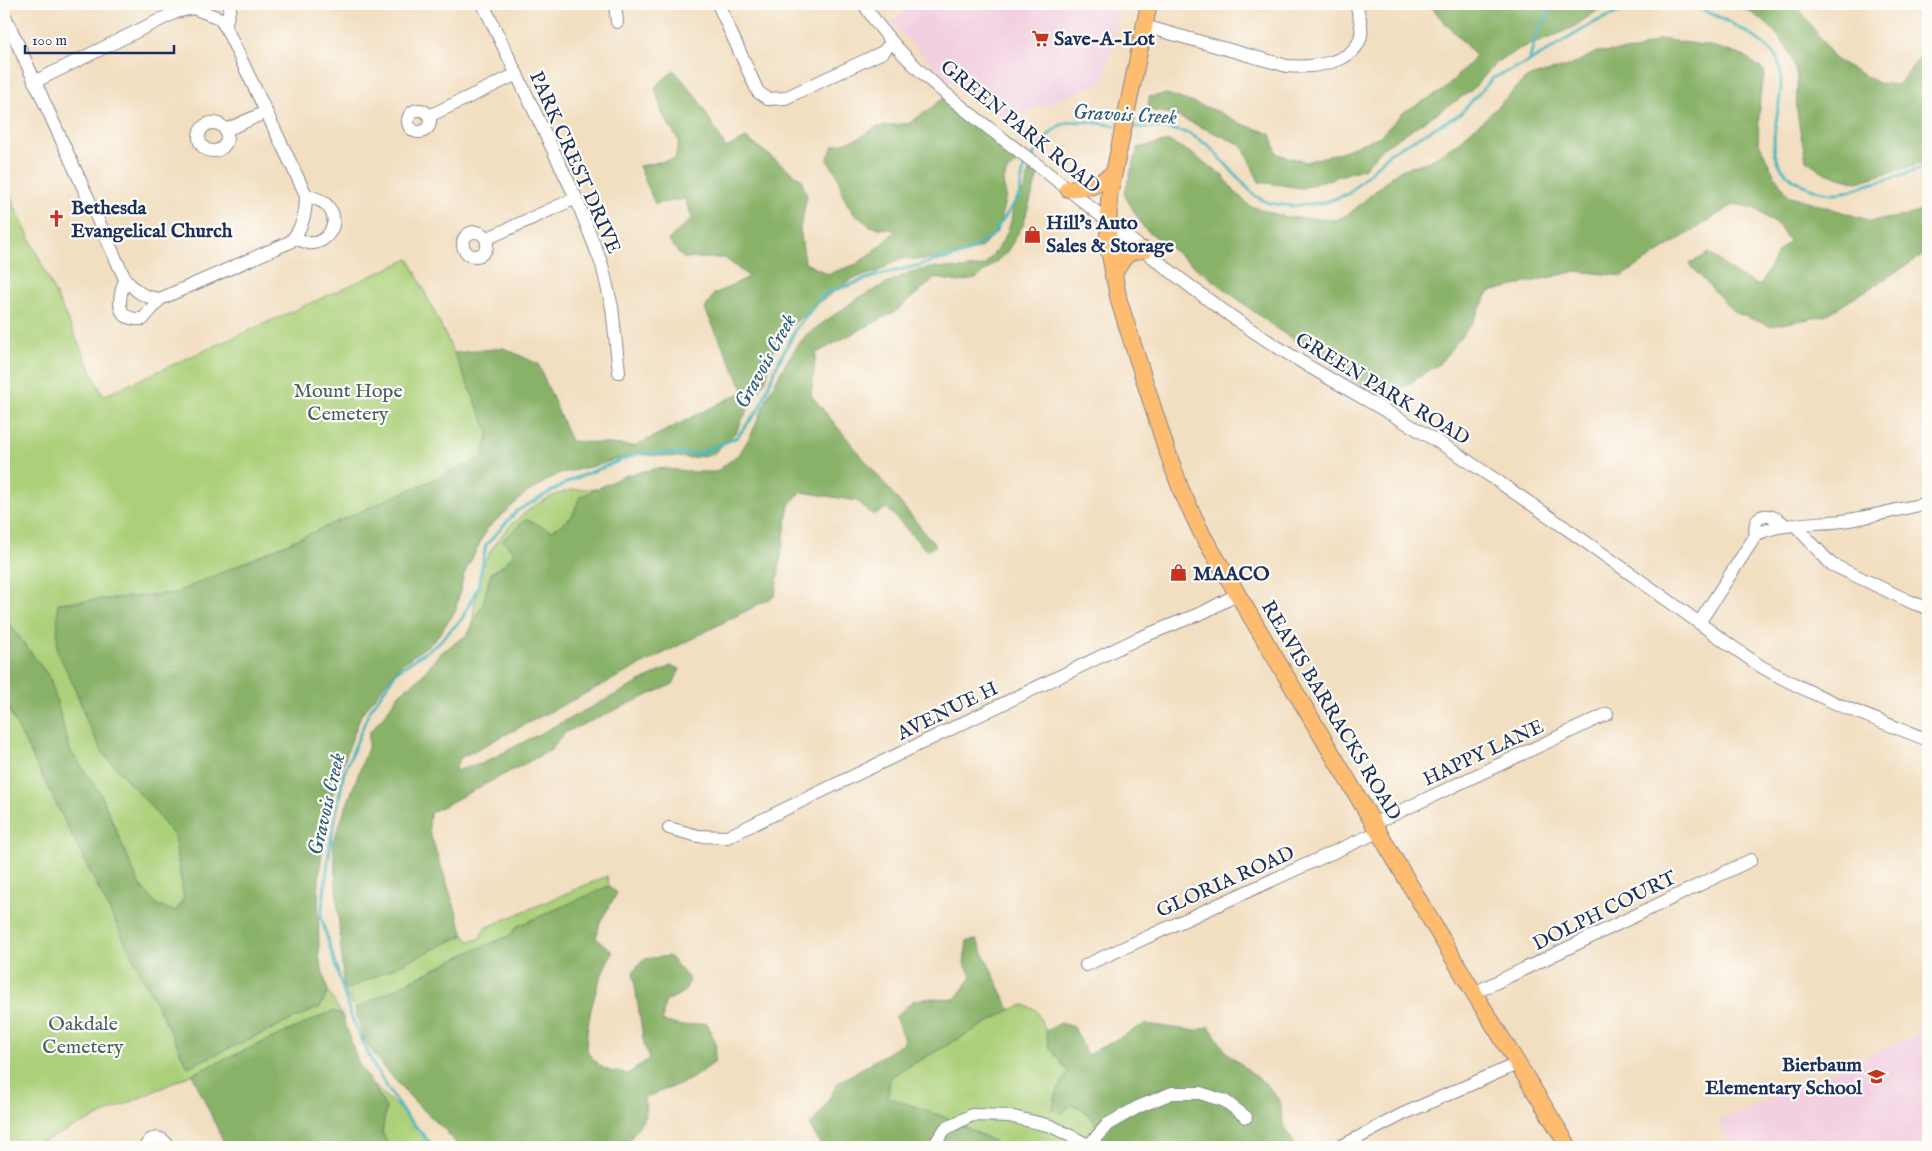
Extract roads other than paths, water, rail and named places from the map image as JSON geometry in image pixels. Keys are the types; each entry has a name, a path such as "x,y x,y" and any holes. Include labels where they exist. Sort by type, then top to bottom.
{"main road":[{"name":"REAVIS BARRACKS ROAD","path":"1149,4 1108,197 1108,245 1113,276 1128,331 1182,490 1203,536 1474,993 1570,1147"},
{"path":"1068,190 1092,186 1114,171"},
{"path":"1113,276 1127,254 1135,250 1145,250"}],"street":[{"path":"225,26 230,4"},
{"name":"PARK CREST DRIVE","path":"483,4 576,198 602,265 612,308 619,372"},
{"path":"615,4 617,22"},
{"path":"718,4 758,92 768,99 785,98 884,52 892,42"},
{"name":"GREEN PARK ROAD","path":"864,4 892,42 942,89 1068,190 1250,330 1446,447 1549,516 1744,655 1782,678 1829,700 1928,740"},
{"path":"1144,26 1287,66 1302,67 1343,59 1359,43 1362,32 1356,4"},
{"path":"34,82 178,8 192,8 219,18 225,26 306,195 304,215 298,233 290,242 160,299 143,319 134,319 126,316 119,304 125,279"},
{"path":"4,14 125,279 136,292 148,298 160,299"},
{"path":"429,116 517,74"},
{"path":"226,130 266,112"},
{"path":"294,238 310,243 320,241 327,236 334,221 328,206 306,195"},
{"path":"486,239 576,198"},
{"path":"1699,622 1756,535 1769,529 1843,521 1928,503"},
{"path":"1791,526 1831,564 1904,599 1928,608"},
{"name":"AVENUE H","path":"669,828 698,836 727,837 1139,638 1204,612 1238,594"},
{"name":"HAPPY LANE","path":"1377,827 1607,714"},
{"name":"GLORIA ROAD","path":"1086,965 1377,827"},
{"name":"DOLPH COURT","path":"1474,993 1750,860"},
{"path":"1340,1147 1404,1114 1518,1064"},
{"path":"933,1147 945,1129 972,1114 1009,1116 1051,1126 1090,1146 1108,1124 1138,1107 1172,1093 1200,1093 1225,1101 1246,1117"},
{"path":"145,1147 150,1140 157,1138 164,1140 168,1147"}],"waterway":[{"path":"1529,61 1538,30 1555,4"},
{"name":"Gravois Creek","path":"1129,127 1165,128 1188,133 1208,145 1255,196 1269,203 1291,206 1323,203 1348,194 1391,152 1460,114 1493,78 1529,62 1597,21 1632,7 1645,4"},
{"name":"Gravois Creek","path":"1685,4 1709,13 1753,36 1774,54 1781,72 1774,148 1779,164 1795,180 1818,191 1838,193 1928,166"},
{"name":"Gravois Creek","path":"1031,158 1050,134 1063,124 1083,121 1117,126"},
{"name":"Gravois Creek","path":"434,1147 402,1111 375,1068 351,1016 321,917 331,840 344,773 369,712 397,671 436,645 462,619 478,587 486,545 517,511 571,480 639,453 698,454 737,437 760,408 776,367 797,327 824,294 872,277 964,254 991,237 1019,196 1024,167 1027,163"}],"place":[{"name":"Save-A-Lot","path":"1040,38"},
{"name":"Bethesda Evangelical Church","path":"57,218"},
{"name":"Hill's Auto Sales & Storage","path":"1032,234"},
{"name":"MAACO","path":"1179,573"},
{"name":"Bierbaum Elementary School","path":"1876,1076"}],"park label":[{"name":"Mount Hope Cemetery","path":"348,402"},
{"name":"Oakdale Cemetery","path":"83,1034"}]}
